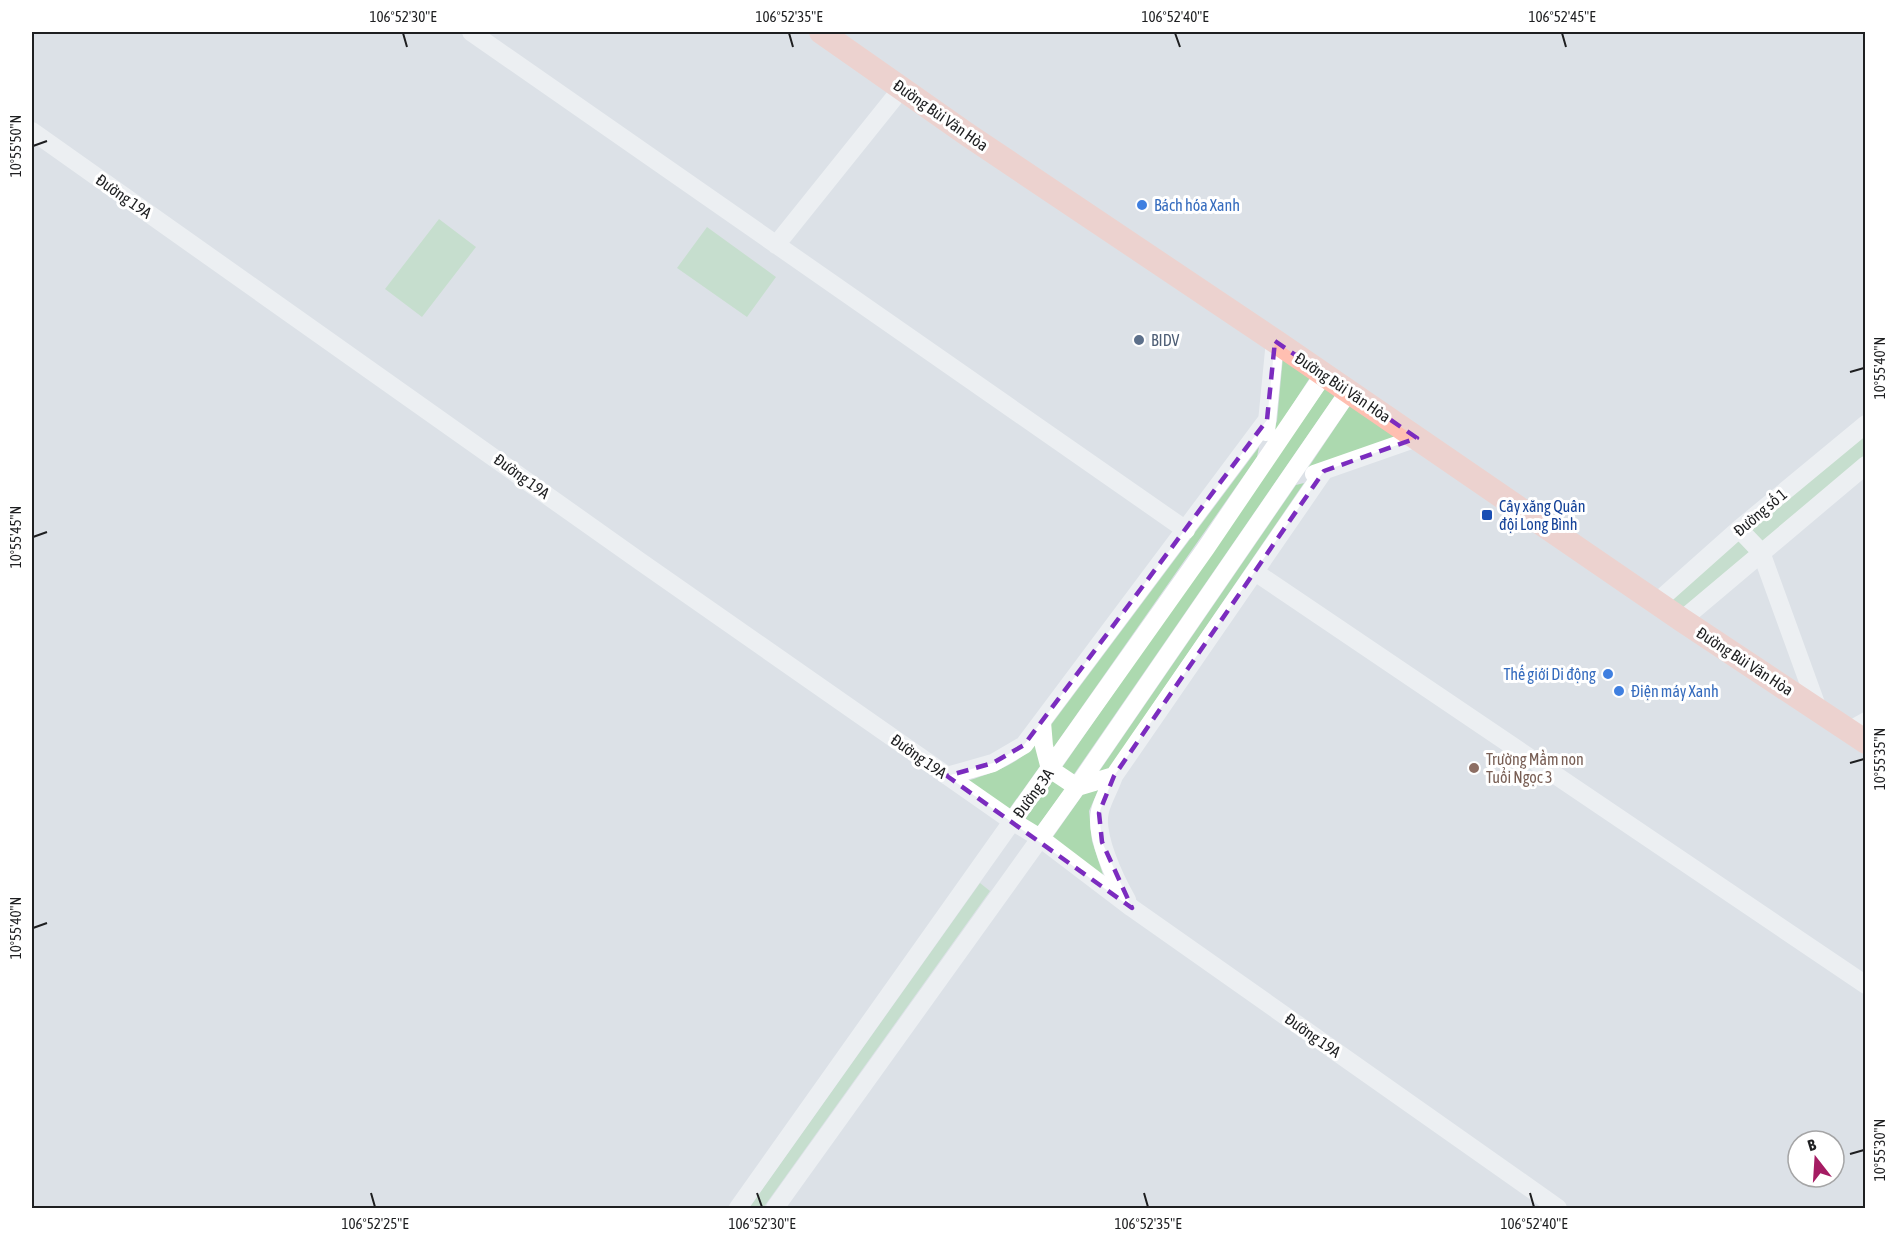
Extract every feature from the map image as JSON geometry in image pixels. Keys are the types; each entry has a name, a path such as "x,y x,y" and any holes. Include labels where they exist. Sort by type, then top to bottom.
{"main road":[{"name":"Đường Bùi Văn Hòa","path":"821,32 968,135 1324,374 1682,620 1818,709 1860,731"}],"street":[{"path":"471,32 1186,530"},
{"path":"776,245 902,88"},
{"name":"Đường 19A","path":"32,131 641,562 1012,821 1041,838 1132,908 1558,1209"},
{"path":"1262,467 1275,341"},
{"name":"Đường 3A","path":"738,1209 1262,467 1324,374"},
{"name":"Đường 3A","path":"775,1209 1077,787 1206,596 1349,391"},
{"path":"947,776 993,763 1024,745 1267,420"},
{"name":"Đường số 1","path":"1657,602 1739,529 1866,424"},
{"path":"1287,483 1417,438"},
{"name":"Đường số 1","path":"1682,620 1866,465"},
{"path":"1132,908 1114,876 1102,842 1099,813 1114,776 1324,471"},
{"path":"1739,529 1761,552 1818,709"},
{"path":"1255,572 1866,985"},
{"path":"1042,722 1044,746 1050,769 1077,787 1114,776"}],"highlighted area":[{"path":"1275,341 1417,438 1324,471 1114,776 1099,813 1102,842 1132,908 947,776 993,763 1024,745 1267,420"}],"green space":[{"path":"439,219 476,247 422,317 385,289"},
{"path":"707,227 776,277 747,317 677,268"},
{"path":"1283,357 1311,376 1271,438 1277,421"},
{"path":"1326,387 1336,394 1072,777 1061,769"},
{"path":"1351,404 1397,436 1306,471"},
{"path":"1865,431 1865,457 1761,544 1748,530"},
{"path":"1259,447 1257,457 1051,751 1048,729"},
{"path":"1304,483 1106,773 1096,776 1296,485"},
{"path":"1739,537 1753,552 1685,610 1668,599"},
{"path":"1038,741 1043,762 1005,815 961,783 1013,762"},
{"path":"1055,778 1067,786 1032,834 1020,826"},
{"path":"1100,786 1089,811 1092,841 1105,881 1048,844 1086,790"},
{"path":"980,883 990,891 763,1208 749,1208"}],"place":[{"name":"Bách hóa Xanh","path":"1142,205"},
{"name":"BIDV","path":"1139,340"},
{"name":"Cây xăng Quân đội Long Bình","path":"1487,515"},
{"name":"Thế giới Di động","path":"1608,674"},
{"name":"Điện máy Xanh","path":"1619,691"},
{"name":"Trường Mầm non Tuổi Ngọc 3","path":"1474,768"}]}
